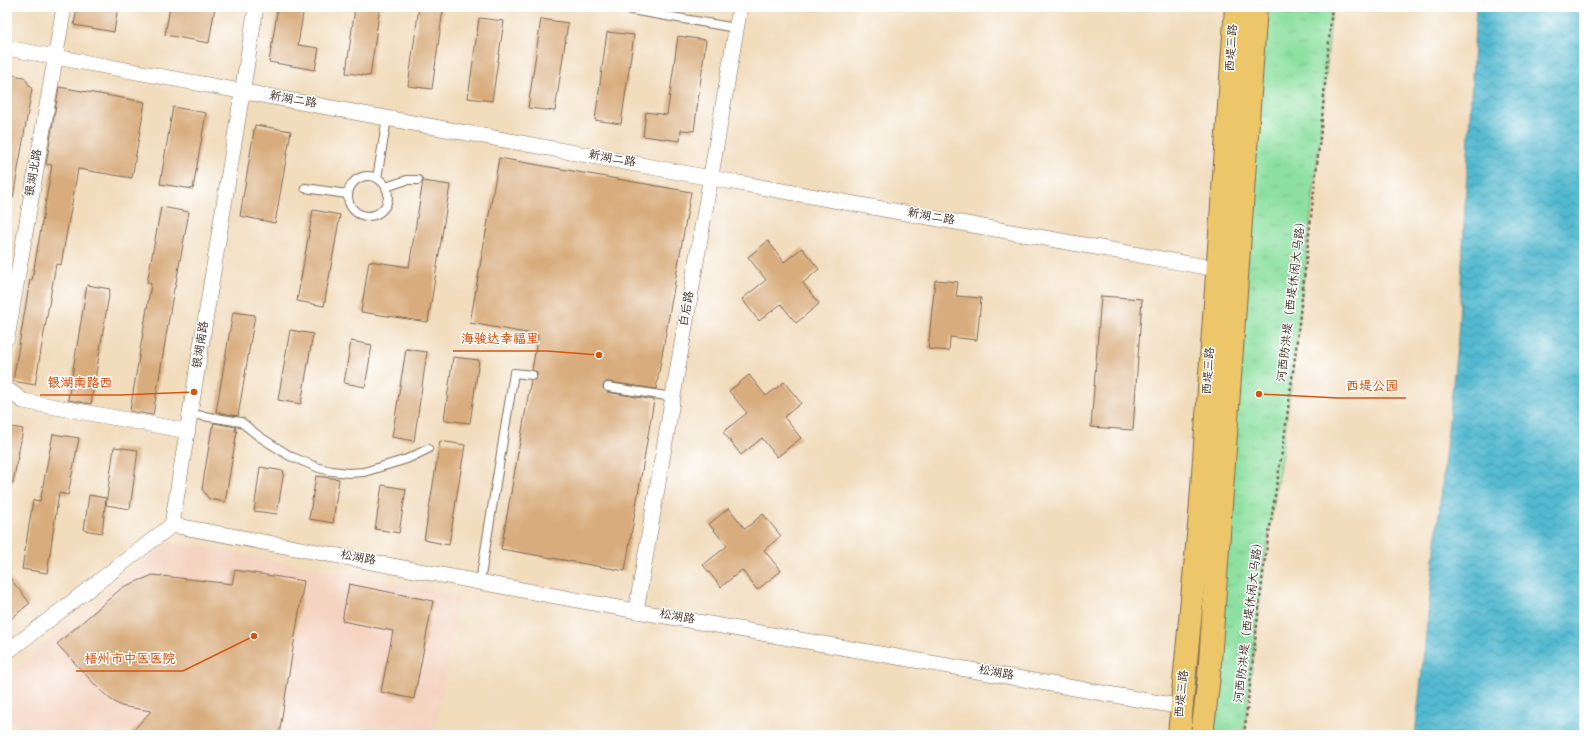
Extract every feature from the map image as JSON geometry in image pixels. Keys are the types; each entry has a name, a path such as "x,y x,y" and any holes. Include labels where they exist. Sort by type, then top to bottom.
{"main road":[{"name":"西堤三路","path":"1179,735 1200,516 1236,7"},
{"name":"西堤三路","path":"1202,735 1210,668 1256,7"}],"street":[{"name":"银湖北路","path":"7,338 64,7"},
{"name":"银湖南路","path":"172,525 256,7"},
{"name":"白后路","path":"636,611 740,7"},
{"name":"新湖二路","path":"7,48 387,119 1217,269"},
{"path":"7,389 23,401 188,431"},
{"name":"松湖路","path":"172,525 636,611 1182,707"},
{"path":"7,652 172,525"}],"lane":[{"path":"614,7 736,28"},
{"path":"377,178 387,119"},
{"path":"370,176 377,178 386,187 387,200 385,206 375,215 368,216 355,212 351,207 348,194 349,188 358,178 370,176"},
{"path":"386,187 407,180 418,180"},
{"path":"305,188 348,194"},
{"path":"480,582 514,373 532,375"},
{"path":"608,387 673,397"},
{"path":"191,414 241,422 260,437 290,456 319,468 332,471 348,473 364,472 407,459 428,449"}],"path":[{"name":"河西防洪堤（西堤休闲大马路）","path":"1244,735 1264,565 1284,439 1296,349 1322,129 1332,7"}],"shaded area":[{"path":"168,541 459,595 435,735 23,735 7,716 7,677"}],"green space":[{"path":"1256,7 1332,7 1321,129 1296,349 1284,439 1264,565 1244,735 1202,735"}],"water":[{"path":"1476,7 1584,7 1584,735 1415,735 1458,337"}],"building":[{"path":"77,7 118,7 114,32 74,25"},
{"path":"170,7 215,7 209,43 165,35"},
{"path":"278,7 304,7 298,45 319,48 315,70 269,62"},
{"path":"355,7 380,7 370,76 346,73"},
{"path":"419,7 443,9 432,89 408,86"},
{"path":"479,18 504,21 492,101 468,98"},
{"path":"541,19 568,23 555,111 528,108"},
{"path":"607,32 634,35 621,124 595,120"},
{"path":"678,36 706,40 694,131 681,130 680,141 643,136 646,112 667,115"},
{"path":"7,74 24,77 32,89 13,198 7,198"},
{"path":"59,87 145,102 132,178 78,169 61,265 56,264 35,385 13,381 30,280 32,280 52,165 46,164"},
{"path":"173,107 206,113 193,189 160,184"},
{"path":"255,125 291,131 275,223 240,216"},
{"path":"499,158 691,192 656,389 609,382 606,382 603,386 603,389 607,392 654,400 625,571 501,549 531,380 535,380 537,376 537,372 532,370 538,335 470,323"},
{"path":"423,181 450,185 428,322 361,312 369,261 409,267"},
{"path":"161,207 189,212 174,288 153,415 130,411 151,284 147,283"},
{"path":"313,210 340,215 324,306 297,301"},
{"path":"768,241 784,262 802,248 819,269 803,283 819,304 796,323 781,304 759,321 742,299 766,280 748,257"},
{"path":"935,280 958,282 956,296 981,298 977,340 950,337 949,351 928,349"},
{"path":"87,285 110,289 91,404 68,400"},
{"path":"1101,296 1142,299 1133,430 1091,427"},
{"path":"233,312 255,315 238,416 216,412"},
{"path":"290,330 313,334 301,404 278,400"},
{"path":"351,341 372,345 365,387 344,383"},
{"path":"406,349 427,352 414,441 392,437"},
{"path":"453,357 479,360 470,423 444,420"},
{"path":"749,375 766,396 784,382 801,403 784,417 801,438 777,457 762,438 741,455 723,432 747,413 729,391"},
{"path":"214,423 236,427 235,431 237,431 225,502 209,499 202,489 212,427"},
{"path":"7,426 23,429 13,483 7,483"},
{"path":"53,434 79,438 68,495 59,493 47,573 22,569 33,500 40,501"},
{"path":"440,441 465,445 449,545 424,540"},
{"path":"114,447 138,450 130,509 106,505"},
{"path":"260,467 284,471 277,514 254,511"},
{"path":"316,476 339,479 333,523 309,519"},
{"path":"382,485 406,489 399,533 375,529"},
{"path":"89,495 106,498 102,533 84,530"},
{"path":"729,508 745,529 763,514 781,536 764,550 781,571 757,590 742,570 721,587 703,565 727,546 709,524"},
{"path":"235,570 304,581 279,735 129,735 151,711 121,706 110,699 57,644 123,587 153,575 232,584"},
{"path":"7,575 30,603 7,622"},
{"path":"349,584 433,601 414,699 381,692 393,631 342,621"}],"place":[{"name":"海骏达幸福里","path":"599,355"},
{"name":"银湖南路西","path":"194,392"},
{"name":"西堤公园","path":"1259,394"},
{"name":"梧州市中医医院","path":"254,636"}]}
